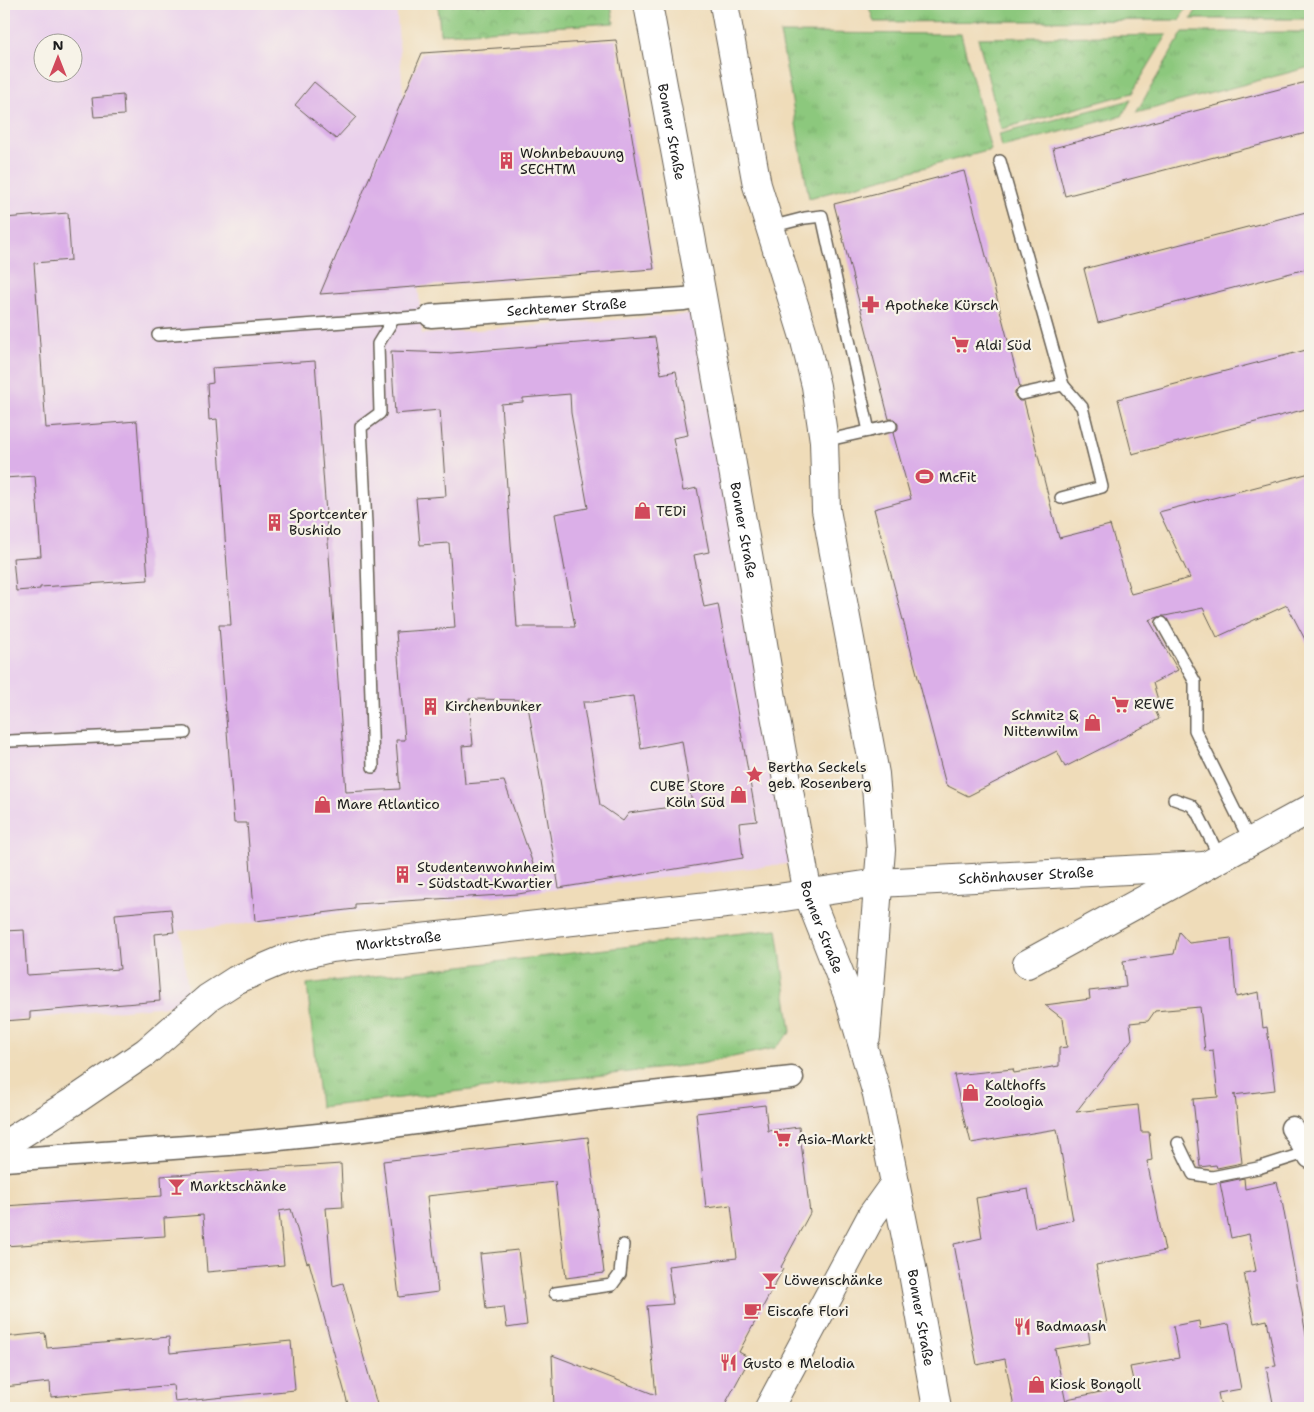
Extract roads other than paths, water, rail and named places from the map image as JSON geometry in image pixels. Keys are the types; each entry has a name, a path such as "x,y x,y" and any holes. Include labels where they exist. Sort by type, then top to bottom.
{"main road":[{"name":"Bonner Straße","path":"648,4 808,894 848,995 877,1094 937,1408"},
{"name":"Bonner Straße","path":"724,4 752,163 769,227 804,337 816,386 824,441 826,510 875,774 881,850 865,1051"},
{"name":"Schönhauser Straße","path":"1027,964 1310,809"},
{"name":"Schönhauser Straße","path":"849,887 878,883 1212,862"},
{"name":"Marktstraße","path":"4,1146 146,1052 208,998 236,980 285,959 331,948 808,894 849,887"},
{"path":"769,1408 872,1215 895,1183"}],"street":[{"name":"Sechtemer Straße","path":"431,316 684,299 702,296"},
{"path":"4,1160 310,1136 604,1098 792,1078"},
{"path":"1292,1128 1309,1155"}],"lane":[{"path":"1000,161 1063,384 1082,407 1102,487 1061,498"},
{"path":"769,227 822,216 868,432"},
{"path":"158,335 431,316"},
{"path":"373,767 366,524 361,427 380,413 378,344 394,318"},
{"path":"1022,394 1063,384"},
{"path":"824,441 891,426"},
{"path":"1162,623 1195,682 1195,730 1250,841"},
{"path":"10,741 185,733"},
{"path":"1174,799 1191,805 1197,812 1212,862"},
{"path":"1178,1143 1193,1174 1212,1177 1309,1155"},
{"path":"555,1293 612,1285 620,1274 623,1245"}],"place":[{"name":"Wohnbebauung SECHTM","path":"506,161"},
{"name":"Apotheke Kürsch","path":"871,305"},
{"name":"Aldi Süd","path":"961,345"},
{"name":"McFit","path":"925,477"},
{"name":"TEDi","path":"642,511"},
{"name":"Sportcenter Bushido","path":"275,522"},
{"name":"REWE","path":"1120,704"},
{"name":"Kirchenbunker","path":"431,706"},
{"name":"Schmitz & Nittenwilm","path":"1092,723"},
{"name":"Bertha Seckels geb. Rosenberg","path":"754,775"},
{"name":"CUBE Store Köln Süd","path":"739,794"},
{"name":"Mare Atlantico","path":"323,804"},
{"name":"Studentenwohnheim - Südstadt-Kwartier","path":"403,875"},
{"name":"Kalthoffs Zoologia","path":"971,1093"},
{"name":"Asia-Markt","path":"783,1139"},
{"name":"Marktschänke","path":"176,1186"},
{"name":"Löwenschänke","path":"770,1280"},
{"name":"Eiscafe Flori","path":"753,1311"},
{"name":"Badmaash","path":"1022,1326"},
{"name":"Gusto e Melodia","path":"729,1363"},
{"name":"Kiosk Bongoll","path":"1036,1384"}]}
